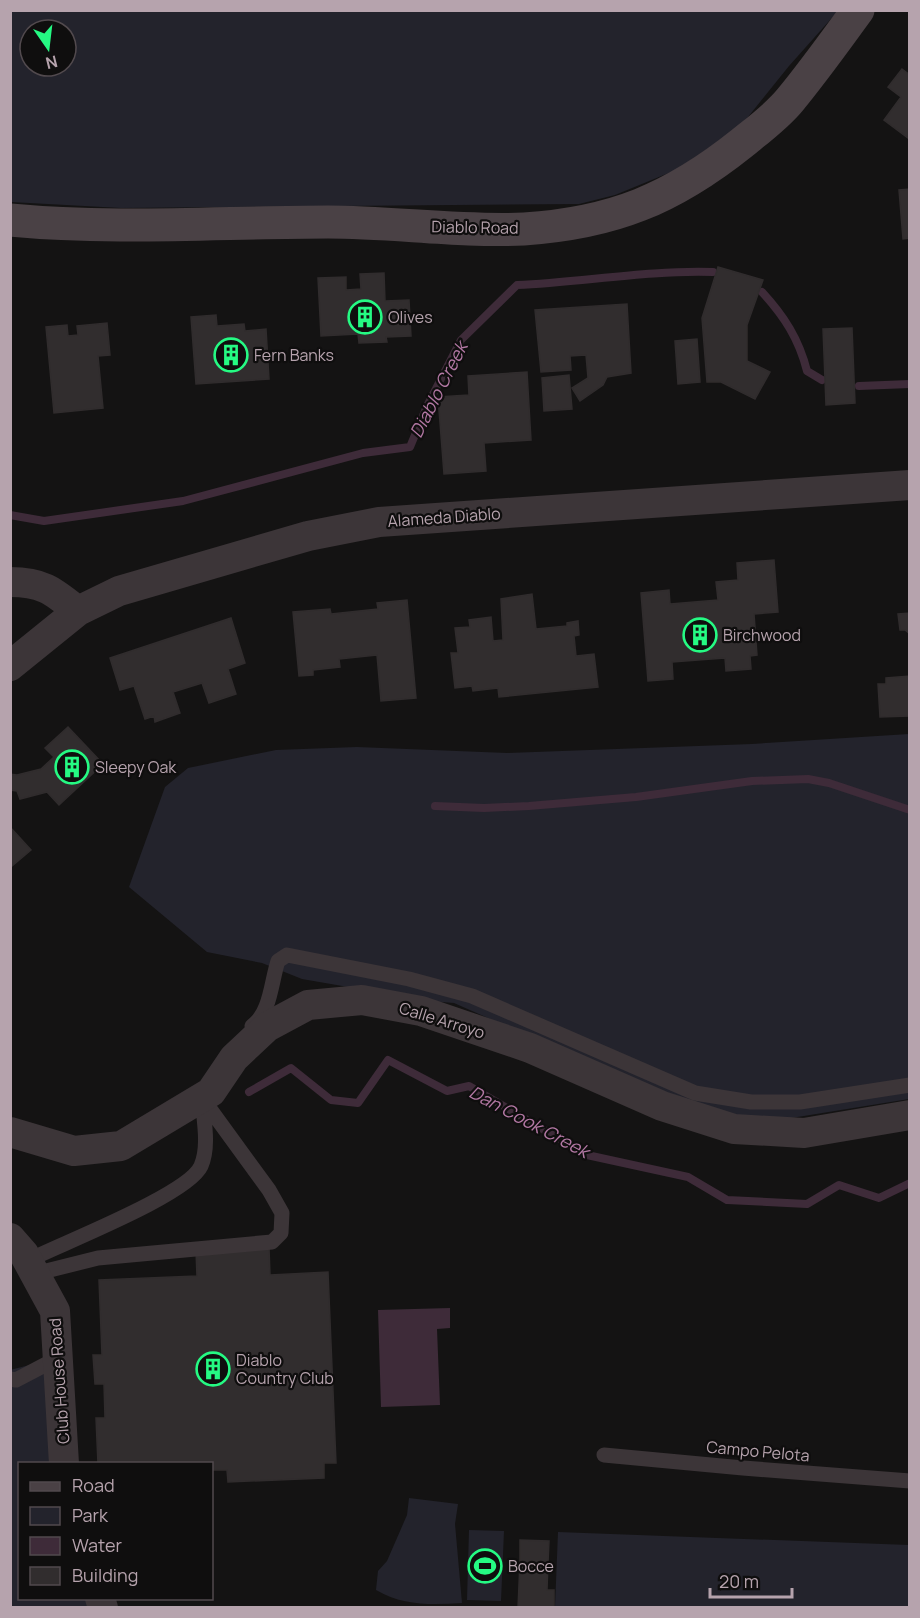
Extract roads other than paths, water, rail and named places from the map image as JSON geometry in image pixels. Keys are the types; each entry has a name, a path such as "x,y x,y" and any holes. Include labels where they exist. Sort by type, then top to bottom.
{"street":[{"name":"Diablo Road","path":"10,220 95,225 329,222 523,229 596,220 637,208 664,196 689,182 742,143 789,101 858,10"},
{"name":"Alameda Diablo","path":"10,666 78,611 119,591 308,536 379,522 909,485"},
{"path":"10,582 33,582 60,596 78,611"},
{"name":"Calle Arroyo","path":"10,1132 74,1151 122,1146 211,1092 234,1058 267,1027 308,1005 362,1000 432,1014 530,1048 662,1106 734,1129 804,1133 909,1115"},
{"name":"Club House Road","path":"24,1258 55,1311 64,1462"}],"lane":[{"path":"24,1258 125,1216 181,1185 201,1167 205,1144 203,1084 224,1047 257,1022 265,1010 278,961 287,955 409,979 472,996 695,1093 751,1102 800,1102 909,1085"},
{"path":"24,1258 98,1258 272,1242 281,1233 282,1213 270,1190 202,1098"},
{"path":"10,1378 16,1380 58,1358"},
{"name":"Campo Pelota","path":"604,1455 909,1481"}],"water":[{"path":"450,1308 450,1328 437,1329 440,1405 381,1407 378,1310"}],"waterway":[{"name":"Diablo Creek","path":"10,515 44,521 183,501 363,453 410,447 427,406 461,340 517,285 640,274 713,272"},
{"name":"Diablo Creek","path":"762,292 790,328 807,371 822,380"},
{"name":"Diablo Creek","path":"859,386 910,384"},
{"path":"435,806 484,808 529,806 636,797 752,781 808,779 829,783 910,810"},
{"name":"Dan Cook Creek","path":"249,1092 291,1068 331,1100 358,1103 388,1060 447,1091 469,1086 587,1155 688,1177 727,1200 807,1204 839,1185 879,1198 910,1183"}],"place":[{"name":"Olives","path":"365,317"},
{"name":"Fern Banks","path":"231,355"},
{"name":"Birchwood","path":"700,635"},
{"name":"Sleepy Oak","path":"72,767"},
{"name":"Diablo Country Club","path":"213,1369"},
{"name":"Bocce","path":"485,1566"}]}
